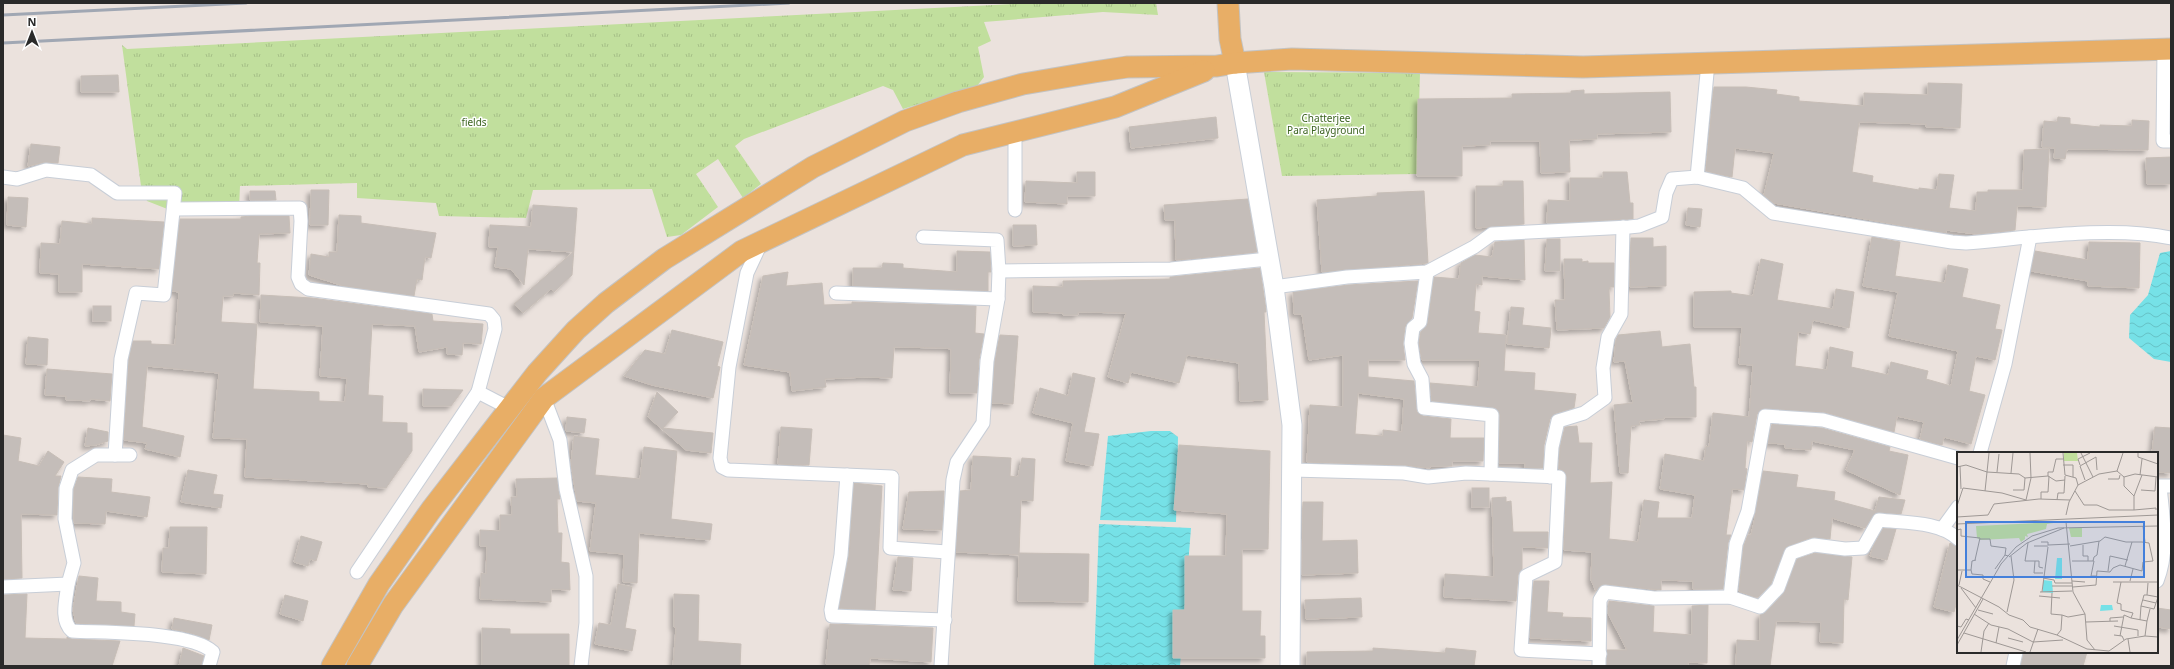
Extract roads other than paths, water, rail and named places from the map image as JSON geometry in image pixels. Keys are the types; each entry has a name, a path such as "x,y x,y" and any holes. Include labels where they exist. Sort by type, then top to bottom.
{"main road":[{"path":"1228,3 1230,39 1226,64 1274,287 1292,425 1290,666"},
{"path":"332,666 348,635 383,578 431,510 537,373 576,330 606,303 664,259 813,166 905,121 958,102 1031,82 1127,67 1226,64 1292,59 1583,67 2167,49"},
{"path":"357,666 393,606 544,398 742,251 963,145 1115,107 1226,64"}],"street":[{"path":"2167,49 2163,141 2171,142"},
{"path":"1697,177 1708,63"},
{"path":"1015,132 1015,210"},
{"path":"3,177 17,179 46,170 91,176 117,193 175,193 164,295 136,293 121,359 115,455"},
{"path":"1274,287 1347,277 1427,272 1474,247 1492,234 1639,226 1662,217 1666,193 1672,179 1697,177 1743,188 1773,213 1959,243 2107,233 2153,234 2171,238"},
{"path":"174,209 300,208 301,221 298,277 301,284 308,289 489,314 494,320 495,329 478,392 357,572"},
{"path":"1550,477 1552,447 1558,422 1584,413 1605,398 1603,368 1608,338 1622,314 1623,227"},
{"path":"923,237 997,240 999,271 998,299 987,361 983,422 957,462 953,480 947,552 945,620 941,666"},
{"path":"1980,452 2005,364 2030,238"},
{"path":"762,241 747,272 729,367 720,458 722,467 728,470 892,477 890,548 947,552"},
{"path":"999,271 1171,269 1268,260"},
{"path":"1427,272 1420,322 1413,328 1411,344 1414,364 1422,379 1424,408 1492,416 1491,474"},
{"path":"836,293 998,299"},
{"path":"478,392 509,408"},
{"path":"544,398 560,440 566,489 586,576 586,623 581,666"},
{"path":"1730,597 1736,544 1748,511 1765,416 1823,420 1957,458"},
{"path":"130,455 96,455 72,470 66,488 65,519 74,562 68,584 65,618 66,626 72,631 159,635 207,646 213,652 209,666"},
{"path":"1292,470 1404,473 1428,477 1491,474 1559,477 1559,514 1555,562 1526,576 1521,650 1599,660 1600,600 1605,592 1654,598 1730,597 1760,607 1778,588 1791,553 1814,545 1844,550 1864,548 1879,520 1942,529 1953,534 1957,538"},
{"path":"847,475 841,555 831,610 832,616 945,620"},
{"path":"2158,579 2164,564 2164,528 2160,486 2171,486"},
{"path":"1942,529 1957,508"},
{"path":"3,587 68,584"},
{"path":"2013,666 2016,653"}],"water":[{"path":"2171,251 2171,362 2154,359 2129,338 2130,315 2148,295 2160,253"},
{"path":"1151,431 1170,431 1178,437 1176,522 1100,520 1108,436"},
{"path":"1099,524 1191,528 1180,666 1094,666"}],"railway":[{"path":"3,15 246,3"},
{"path":"3,43 789,3"}],"park label":[{"name":"fields","path":"474,122"},
{"name":"Chatterjee Para Playground","path":"1326,124"}]}
